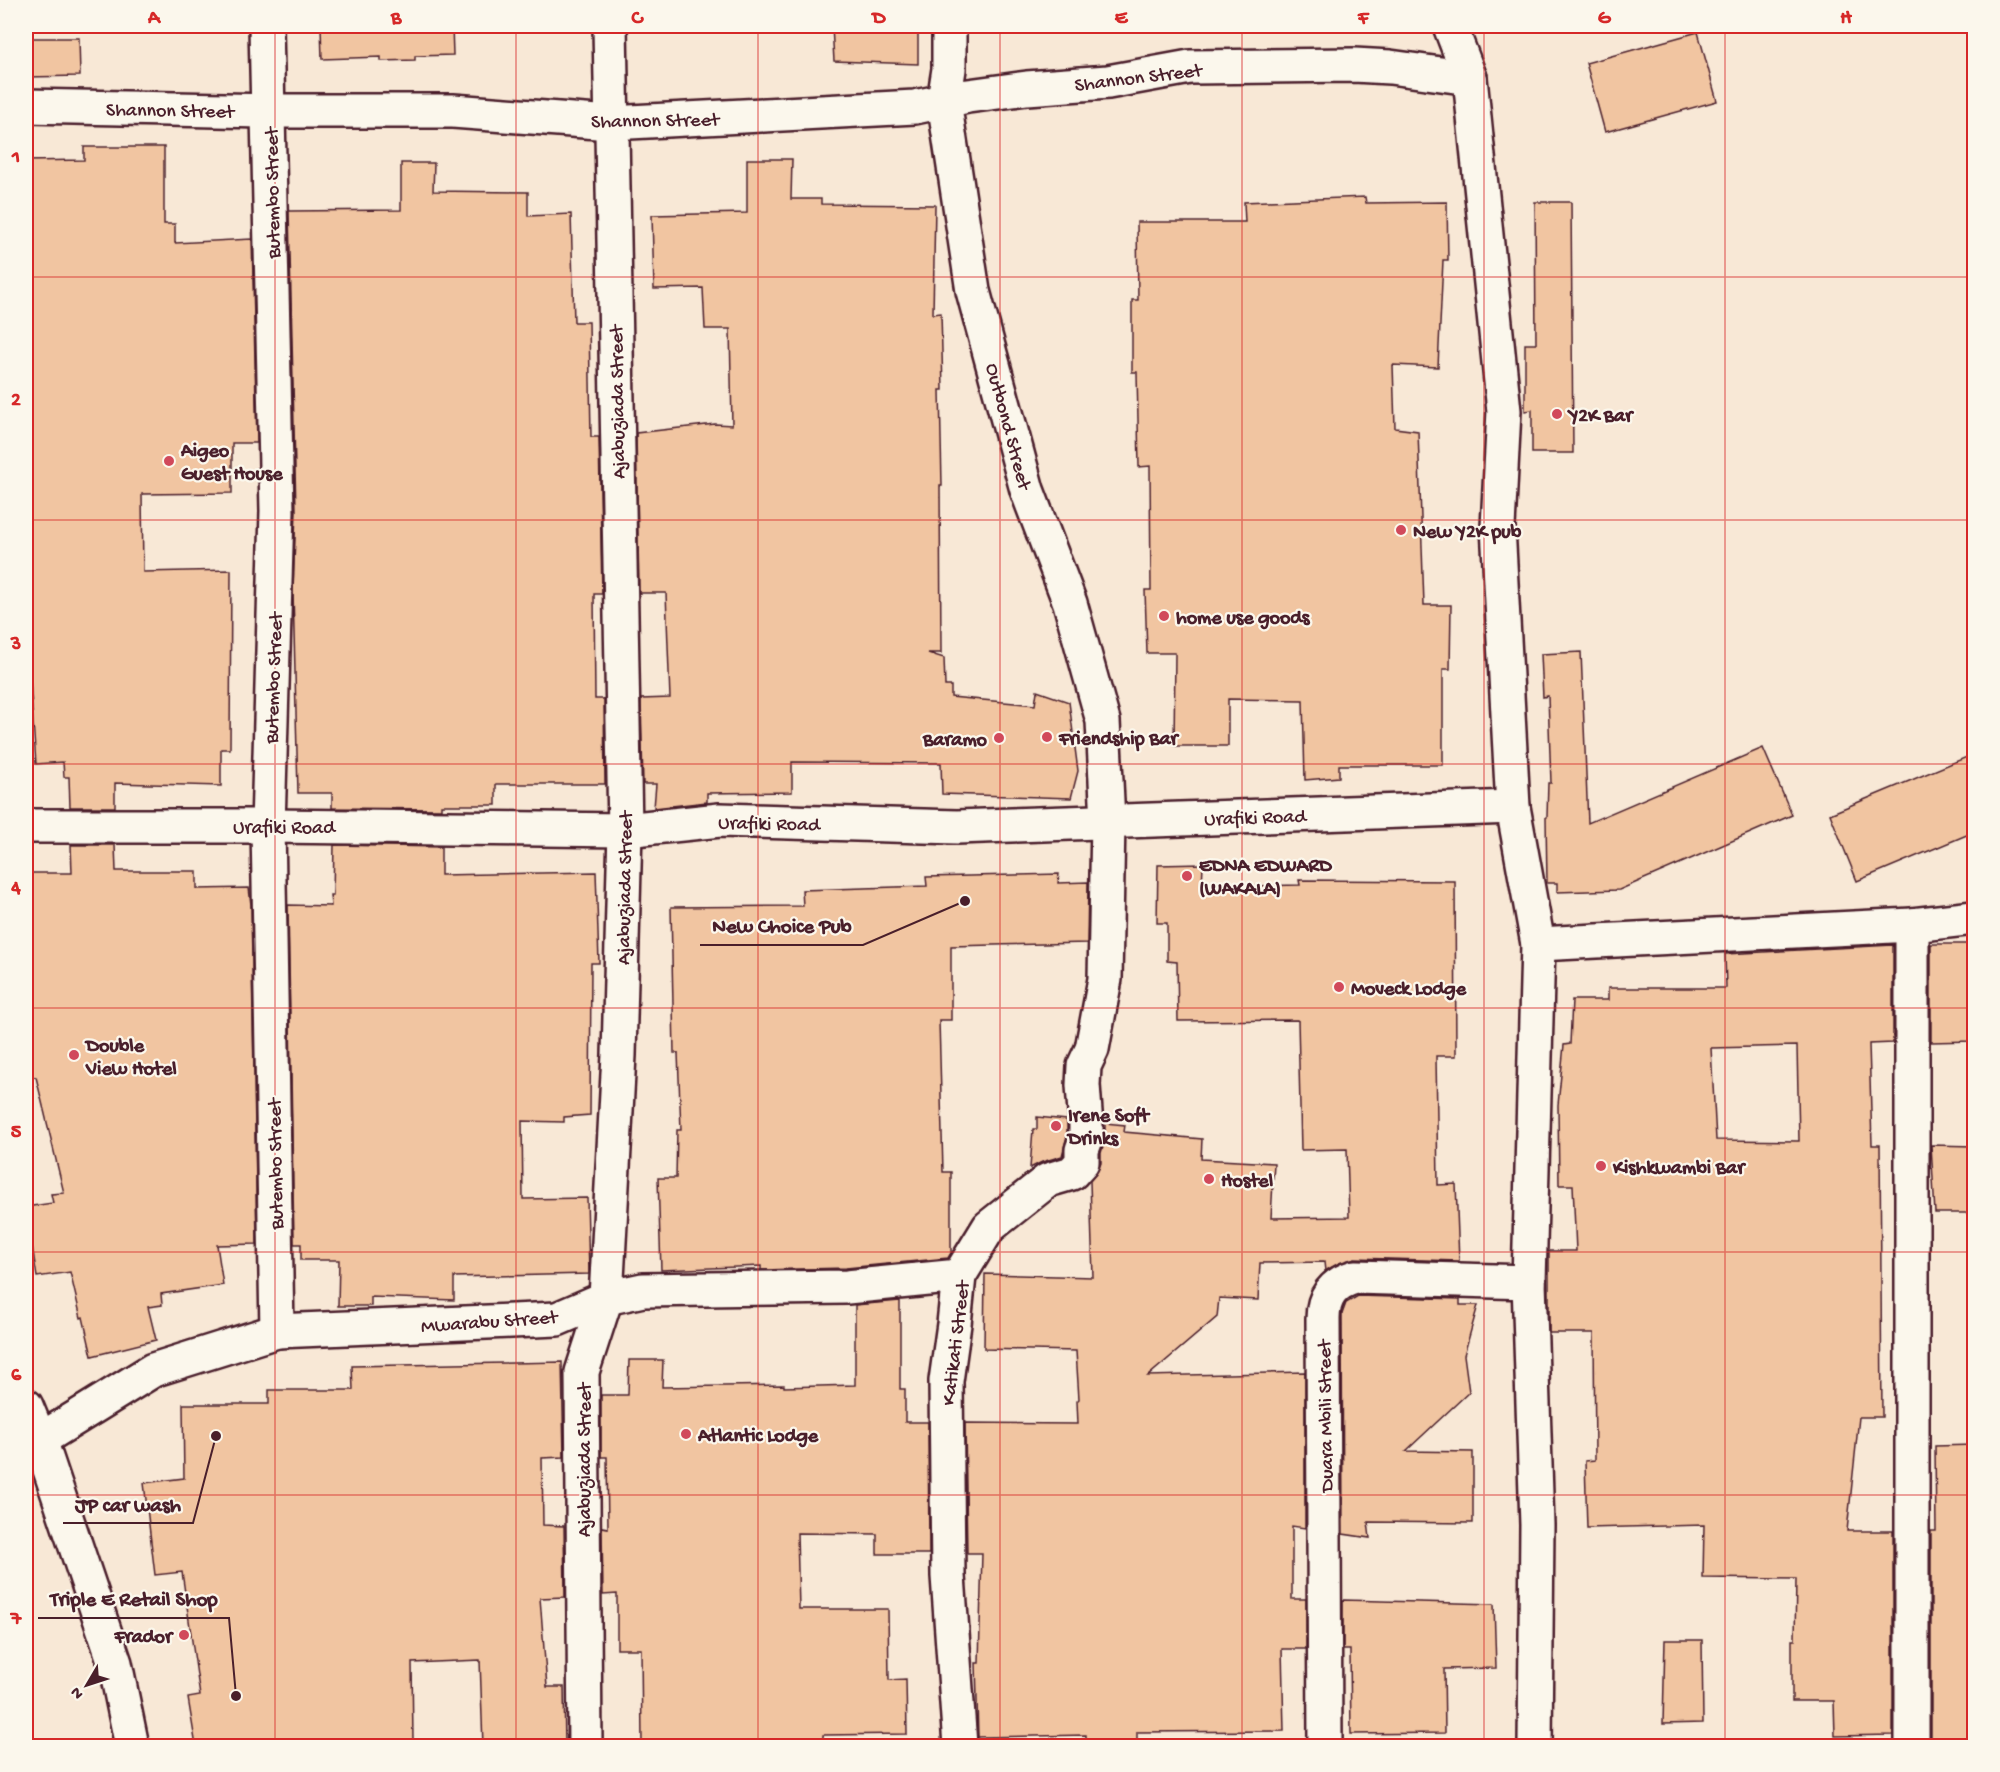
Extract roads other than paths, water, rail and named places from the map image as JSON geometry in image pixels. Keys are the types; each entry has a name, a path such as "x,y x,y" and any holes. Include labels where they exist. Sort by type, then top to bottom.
{"street":[{"name":"Butembo Street","path":"266,26 277,511 268,826 277,1331"},
{"name":"Ajabuziada Street","path":"585,1746 582,1372 606,1298 619,1055 625,830 610,26"},
{"name":"Outbond Street","path":"949,26 949,69 944,101 973,291 1027,490 1070,603 1103,721 1108,820"},
{"path":"1450,26 1470,78 1504,411 1498,527 1513,807 1538,944 1529,1282 1537,1525 1535,1746"},
{"name":"Shannon Street","path":"26,106 269,111 453,111 611,123 915,107 1027,88 1108,82 1190,67 1354,65 1390,67 1470,78"},
{"name":"Urafiki Road","path":"26,826 625,830 720,820 957,827 1513,807"},
{"name":"Katikati Street","path":"960,1746 948,1576 945,1381 959,1276 989,1227 1048,1180 1072,1173 1082,1162 1082,1150 1086,1139 1084,1066 1092,1049 1106,979 1108,820"},
{"path":"1538,944 1912,924 1974,918"},
{"path":"1912,924 1912,1746"},
{"name":"Mwarabu Street","path":"39,1440 153,1370 277,1331 557,1319 606,1298 643,1290 847,1287 959,1276"},
{"name":"Duara Mbili Street","path":"1325,1746 1323,1307 1327,1297 1334,1287 1344,1280 1355,1277 1529,1282"},
{"path":"26,1406 115,1663 132,1746"}],"place":[{"name":"Y2K Bar","path":"1557,414"},
{"name":"Aigeo Guest House","path":"169,461"},
{"name":"New Y2K pub","path":"1401,530"},
{"name":"home use goods","path":"1164,616"},
{"name":"Friendship Bar","path":"1047,737"},
{"name":"Baramo","path":"999,738"},
{"name":"EDNA EDWARD (WAKALA)","path":"1187,876"},
{"name":"New Choice Pub","path":"965,901"},
{"name":"Moveck Lodge","path":"1339,987"},
{"name":"Double View Hotel","path":"74,1055"},
{"name":"Irene Soft Drinks","path":"1056,1126"},
{"name":"Kishkwambi Bar","path":"1601,1166"},
{"name":"Hostel","path":"1209,1179"},
{"name":"Atlantic Lodge","path":"686,1434"},
{"name":"JP car wash","path":"216,1436"},
{"name":"Frador","path":"184,1635"},
{"name":"Triple E Retail Shop","path":"236,1696"}]}
